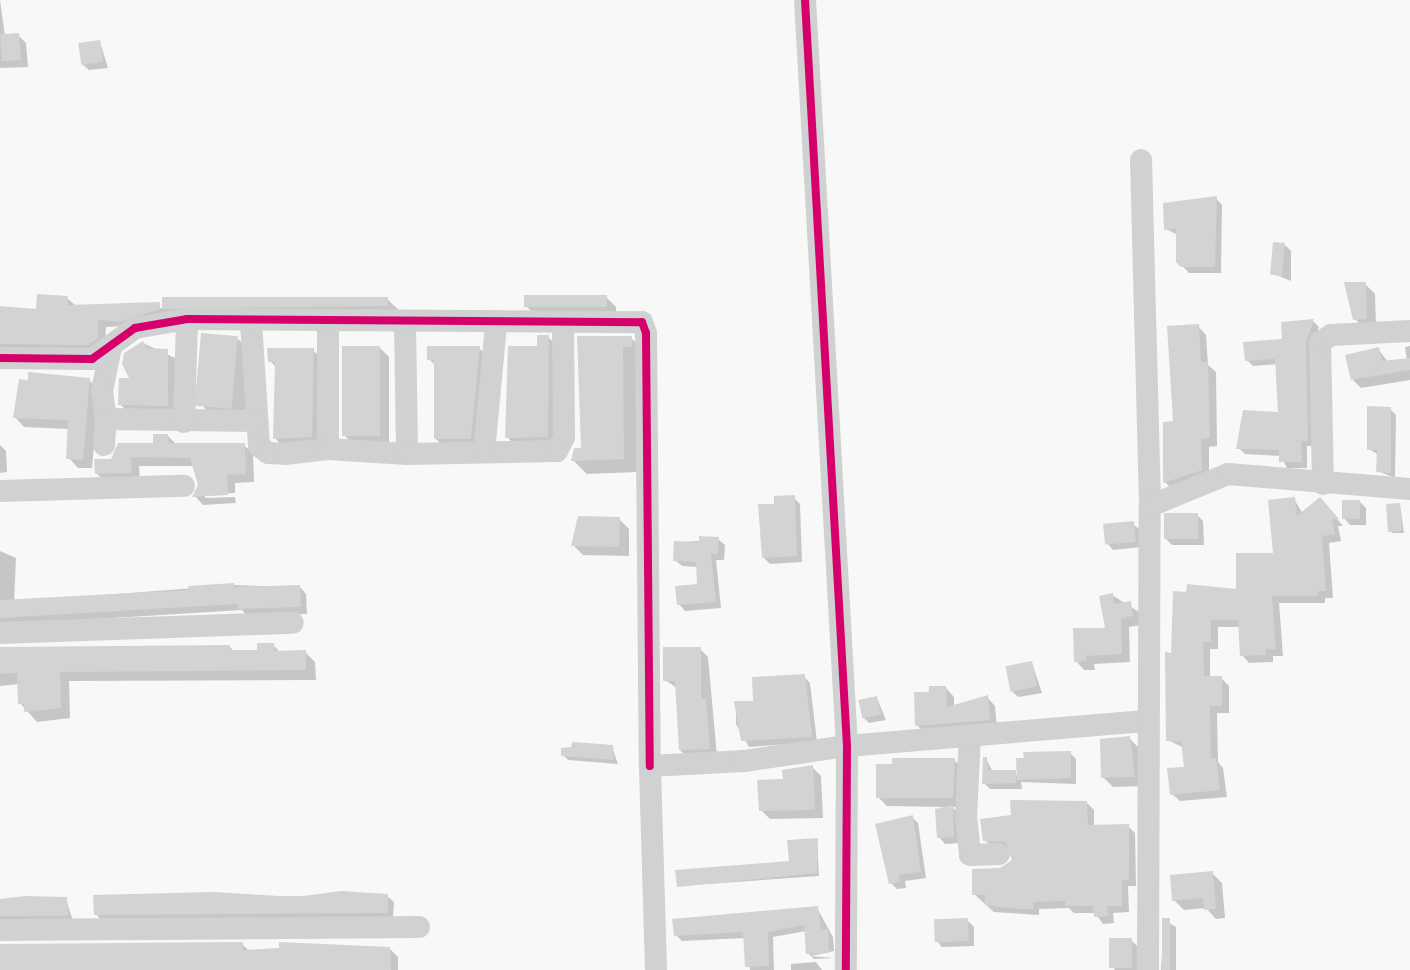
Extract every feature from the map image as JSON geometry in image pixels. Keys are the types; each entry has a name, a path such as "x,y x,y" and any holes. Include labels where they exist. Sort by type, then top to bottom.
{"street":[{"path":"805,0 847,746 846,970"},
{"path":"1141,160 1150,506 1145,721 1148,970"},
{"path":"184,422 187,319"},
{"path":"0,358 92,359 143,324 187,319 496,325 632,320 646,328 650,766 656,970"},
{"path":"251,322 254,421 259,446 268,453 328,449 407,454 561,448 563,324"},
{"path":"328,322 328,449"},
{"path":"405,323 407,454"},
{"path":"484,452 496,325"},
{"path":"1323,484 1320,342 1331,335 1410,331"},
{"path":"104,445 106,419 102,391 111,347"},
{"path":"106,419 254,421"},
{"path":"1150,506 1228,474 1410,489"},
{"path":"0,491 184,486"},
{"path":"0,633 293,623"},
{"path":"650,766 744,761 847,746 1145,721"},
{"path":"970,735 966,816 970,855 999,854"},
{"path":"0,930 419,927"}],"building":[{"path":"19,33 21,60 2,61 0,34"},
{"path":"100,40 103,62 81,65 78,43"},
{"path":"1217,196 1215,267 1181,267 1176,262 1176,229 1164,230 1163,203"},
{"path":"1273,242 1285,243 1282,276 1270,275"},
{"path":"1344,282 1366,282 1367,319 1353,320"},
{"path":"37,294 68,296 68,305 160,302 160,309 120,322 98,320 98,338 88,345 0,344 0,306 36,309"},
{"path":"524,295 607,295 607,307 524,307"},
{"path":"162,297 388,297 388,306 162,309"},
{"path":"1314,319 1306,342 1308,441 1301,441 1302,462 1279,462 1279,450 1236,449 1243,410 1278,412 1275,359 1245,361 1243,342 1282,339 1281,322"},
{"path":"1199,324 1201,362 1208,362 1210,438 1201,439 1202,470 1163,483 1163,422 1173,421 1167,326"},
{"path":"201,333 238,336 231,409 195,406"},
{"path":"537,335 549,335 548,437 505,438 508,346 537,346"},
{"path":"577,336 632,336 632,347 623,347 624,459 571,461 574,448 581,448"},
{"path":"143,341 147,348 168,349 168,406 118,405 119,378 129,378 122,364 124,353"},
{"path":"342,346 380,346 380,436 342,436"},
{"path":"427,346 480,346 471,439 434,439 434,360 427,360"},
{"path":"1379,347 1382,361 1410,358 1410,370 1351,380 1345,355"},
{"path":"267,348 314,348 312,437 273,439 275,362 268,362"},
{"path":"28,372 90,378 83,460 66,459 68,420 13,418 19,379 28,380"},
{"path":"1367,406 1391,407 1391,473 1376,472 1377,450 1367,450"},
{"path":"153,434 168,434 169,443 245,443 246,474 227,475 228,495 192,497 198,485 190,458 131,457 132,473 95,474 94,459 111,459 118,443 153,443"},
{"path":"795,495 797,556 762,558 758,504 774,504 774,496"},
{"path":"1295,497 1297,516 1320,497 1339,519 1332,519 1335,534 1322,536 1326,591 1318,591 1318,596 1272,596 1276,649 1266,649 1266,655 1240,656 1238,620 1211,620 1211,642 1203,642 1204,676 1222,676 1222,706 1210,706 1211,758 1216,758 1220,790 1170,795 1167,768 1184,767 1181,741 1166,741 1165,652 1171,653 1173,591 1186,592 1187,584 1236,589 1236,553 1273,553 1268,500"},
{"path":"1342,500 1360,500 1360,519 1342,519"},
{"path":"1400,503 1402,531 1388,532 1386,504"},
{"path":"1164,513 1198,513 1198,539 1164,539"},
{"path":"578,516 620,517 619,547 571,546"},
{"path":"1134,521 1136,542 1105,545 1103,524"},
{"path":"699,536 719,537 718,554 711,554 716,602 677,605 675,586 697,584 696,562 673,561 674,541 699,542"},
{"path":"234,583 234,587 300,585 301,607 238,609 237,604 0,618 0,600 189,590 188,586"},
{"path":"1113,593 1114,604 1131,601 1133,616 1121,619 1122,654 1086,656 1087,661 1074,662 1073,628 1105,628 1099,596"},
{"path":"257,643 274,643 274,651 306,650 306,670 60,672 61,708 24,712 24,704 18,704 17,673 0,674 0,647 230,645 230,650 257,650"},
{"path":"663,647 701,647 701,699 706,699 710,749 679,750 675,681 663,681"},
{"path":"1032,661 1037,687 1010,692 1005,666"},
{"path":"805,674 812,737 741,741 734,701 753,701 752,677"},
{"path":"929,686 946,686 947,707 988,695 990,720 915,726 914,692 929,692"},
{"path":"877,696 881,715 862,719 858,700"},
{"path":"1130,736 1135,777 1101,778 1100,739"},
{"path":"572,742 613,745 614,760 561,756 561,748 571,747"},
{"path":"1071,751 1071,778 1017,780 1016,758 1024,758 1023,752"},
{"path":"983,757 987,757 988,770 1016,770 1016,783 982,784"},
{"path":"892,758 955,758 953,798 876,798 876,764 892,764"},
{"path":"813,765 815,810 759,811 757,780 783,779 782,770"},
{"path":"1010,800 1087,801 1088,825 1129,824 1129,880 1122,880 1122,906 1107,906 1108,916 1094,917 1093,906 1065,906 1065,901 1033,902 1033,909 1018,909 985,905 985,895 972,895 972,869 1000,868 1012,860 1006,842 983,841 980,819 1011,815"},
{"path":"953,805 954,837 937,838 935,809"},
{"path":"913,815 921,872 899,875 900,882 889,884 875,824"},
{"path":"818,838 817,873 677,887 675,870 789,861 787,840"},
{"path":"1213,871 1216,909 1204,910 1203,898 1172,901 1170,875"},
{"path":"341,891 388,894 388,913 94,915 93,895 213,892 296,897"},
{"path":"67,897 68,916 0,916 0,899"},
{"path":"818,906 821,929 828,929 829,953 806,954 804,925 768,932 769,966 745,967 743,932 674,936 672,919"},
{"path":"968,918 969,941 935,942 934,919"},
{"path":"1162,918 1170,918 1170,970 1162,970"},
{"path":"1109,938 1132,938 1132,968 1109,968"},
{"path":"243,942 243,950 279,948 279,942 390,947 391,970 0,970 0,944"}],"cycle path":[{"path":"805,0 847,746 846,970"},
{"path":"0,358 92,359 135,328 187,319 642,322 646,333 650,766"}]}
